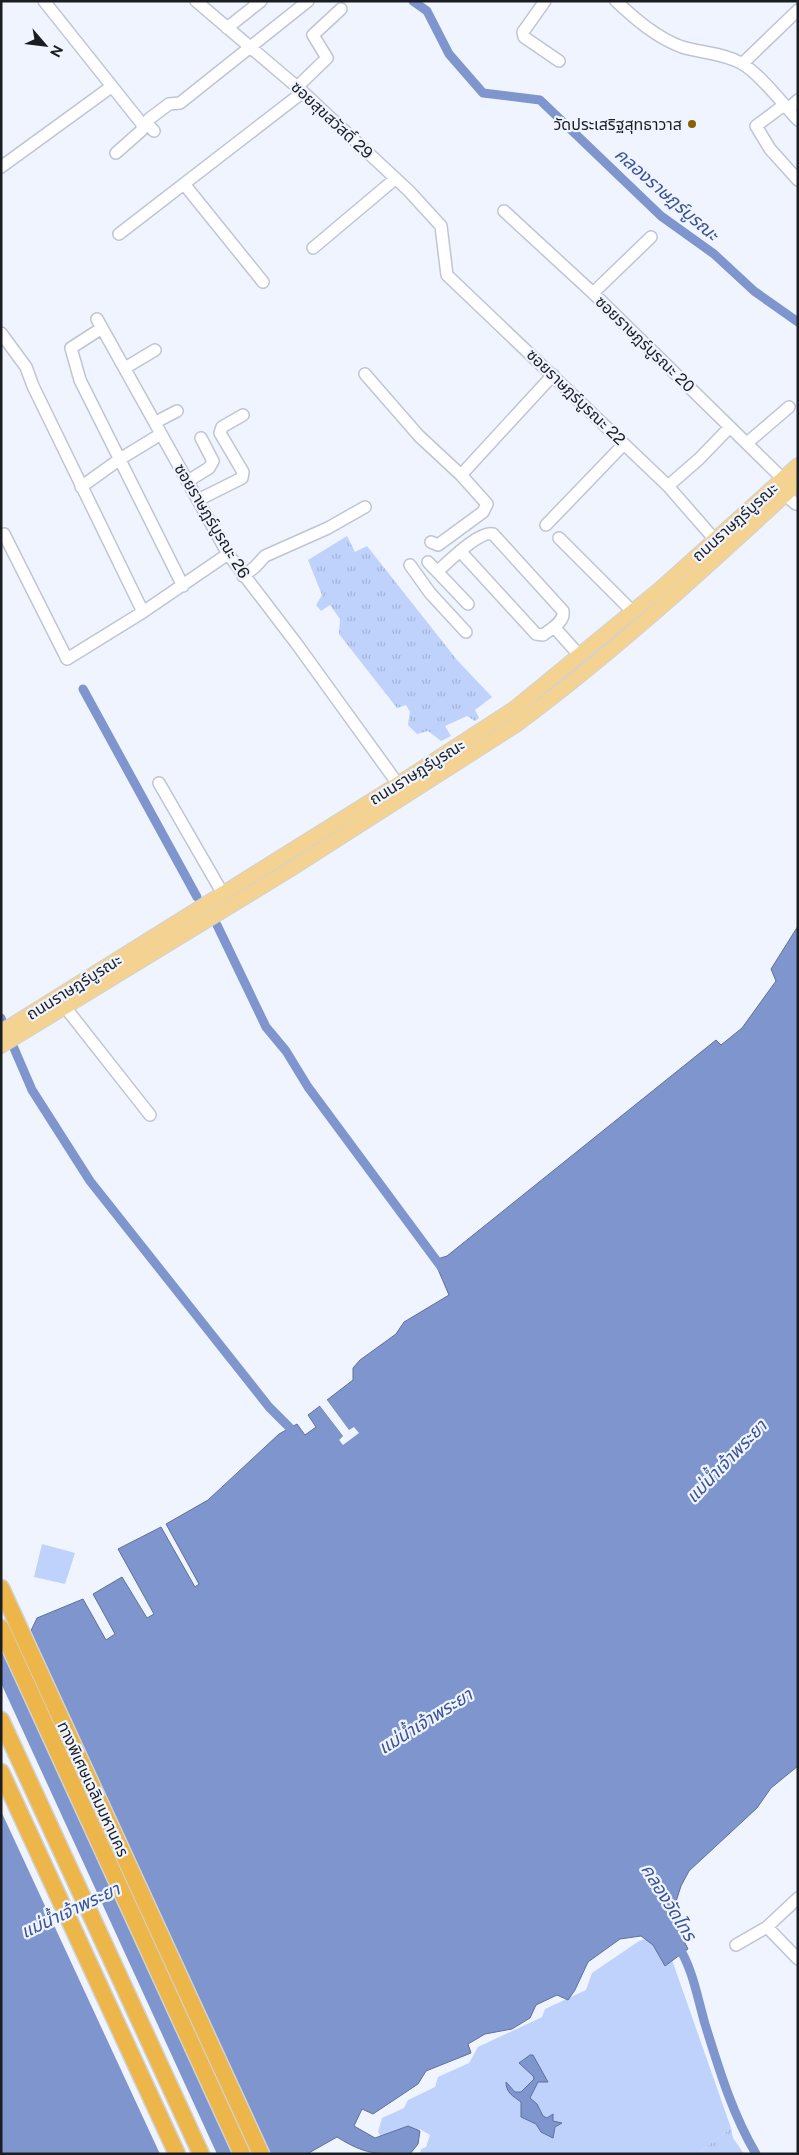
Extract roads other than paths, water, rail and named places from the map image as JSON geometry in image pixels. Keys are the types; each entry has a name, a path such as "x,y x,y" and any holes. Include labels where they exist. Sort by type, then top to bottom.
{"highway":[{"name":"ทางพิเศษเฉลิมมหานคร","path":"1,1588 261,2154"},
{"name":"ทางพิเศษเฉลิมมหานคร","path":"1,1628 242,2154"},
{"path":"1,1720 201,2154"},
{"path":"1,1772 177,2154"}],"main road":[{"name":"ถนนราษฎร์บูรณะ","path":"6,1038 223,894 495,722 633,612 798,465"},
{"name":"ถนนราษฎร์บูรณะ","path":"6,1038 65,1007 291,869 516,725 544,705 652,615 798,484"}],"street":[{"path":"44,1 143,128 116,154"},
{"name":"ซอยสุขสวัสดิ์ 29","path":"196,1 300,89 395,178 441,226 444,253"},
{"path":"228,28 261,1"},
{"path":"154,131 148,124 149,120 169,104 180,103 308,1"},
{"path":"545,1 522,32 524,37 559,61"},
{"path":"616,1 658,36 682,46 726,56 742,64 798,120"},
{"path":"119,234 184,184 300,89 327,58 314,40 313,35 341,9"},
{"path":"742,64 798,10"},
{"path":"1,167 111,87"},
{"path":"798,100 756,126 770,150 798,180"},
{"path":"312,248 395,178"},
{"path":"184,184 263,282"},
{"name":"ซอยราษฎร์บูรณะ 20","path":"504,211 593,293 783,479"},
{"path":"593,293 651,237"},
{"name":"ซอยราษฎร์บูรณะ 22","path":"444,253 447,274 668,486 716,540"},
{"name":"ซอยราษฎร์บูรณะ 26","path":"120,459 80,380 71,350 73,345 100,323 228,554 296,643 398,784"},
{"path":"1,332 26,367 35,391 143,612"},
{"path":"125,368 155,350"},
{"path":"365,374 419,436 461,475 487,503 487,507 438,545 431,542"},
{"path":"461,475 553,375"},
{"path":"747,443 789,407"},
{"path":"156,422 177,410"},
{"path":"198,500 242,478 244,472 220,432 222,428 243,415"},
{"path":"668,486 730,427"},
{"path":"81,487 120,459 161,434"},
{"path":"188,481 209,468 213,461 201,438"},
{"path":"546,525 624,444"},
{"path":"120,459 183,586"},
{"path":"785,495 796,504"},
{"path":"243,576 265,556 298,542 365,507"},
{"path":"4,534 67,659 183,586 228,554"},
{"path":"438,571 460,551 485,534 492,534 563,611 564,616 543,635 536,634 460,551"},
{"path":"559,538 633,612"},
{"path":"428,562 468,604"},
{"path":"410,565 430,593 466,632"},
{"path":"554,627 580,656"},
{"path":"158,783 223,894"},
{"path":"65,1007 150,1115"},
{"path":"736,1945 766,1927 798,1898"},
{"path":"766,1927 796,1954"}],"water":[{"name":"แม่น้ำเจ้าพระยา","path":"798,926 798,1766 771,1788 757,1808 689,1871 681,1886 674,1908 680,1933 688,1949 665,1966 653,1945 641,1936 620,1939 588,1962 575,1990 568,2000 557,1995 536,2005 530,2018 512,2029 485,2034 468,2044 471,2053 426,2071 418,2084 373,2114 362,2109 354,2126 375,2138 408,2126 420,2131 418,2144 410,2154 371,2152 337,2137 307,2154 1,2154 1,1654 27,1639 37,1618 83,1599 106,1640 115,1634 93,1594 122,1577 147,1618 154,1614 118,1549 161,1527 195,1587 199,1584 166,1524 208,1500 279,1434 297,1424 305,1435 316,1427 308,1415 320,1406 343,1436 339,1440 343,1444 358,1433 354,1428 349,1431 327,1400 353,1380 353,1368 360,1360 396,1334 404,1322 449,1295 434,1260 447,1256 716,1040 721,1045 742,1028 776,981 771,969"},
{"path":"533,2055 548,2082 538,2082 530,2098 537,2104 543,2116 547,2118 553,2114 553,2121 562,2123 555,2127 553,2138 541,2132 536,2124 521,2117 521,2102 510,2094 506,2086 506,2082 515,2092 521,2092 534,2079 519,2063"}],"waterway":[{"name":"คลองราษฎร์บูรณะ","path":"413,1 427,11 449,54 483,93 540,100 661,216 714,254 754,291 798,322"},
{"path":"83,689 197,897"},
{"path":"217,925 266,1027 286,1051 308,1087 442,1268"},
{"path":"1,1018 32,1090 90,1181 269,1407 298,1436"},
{"name":"คลองวัดไทร","path":"677,1944 691,1973 705,2024 727,2090 740,2123 756,2154"}],"place":[{"name":"วัดประเสริฐสุทธาวาส","path":"692,124"}]}
